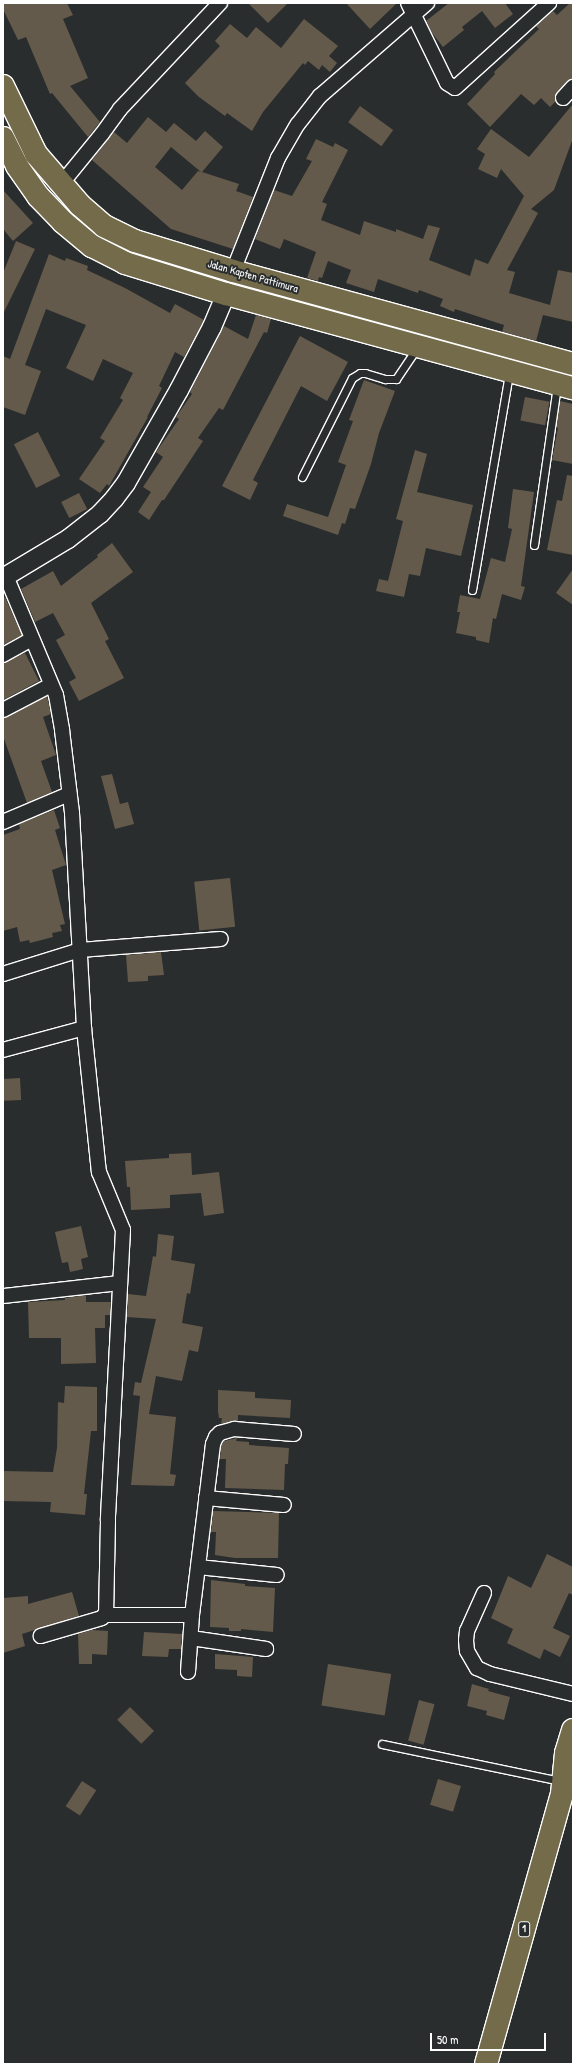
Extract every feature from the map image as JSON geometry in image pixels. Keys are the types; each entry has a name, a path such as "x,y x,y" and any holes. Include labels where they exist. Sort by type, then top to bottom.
{"main road":[{"name":"Jalan Kapten Pattimura","path":"3,86 36,154 80,205 104,226 135,242 233,271 573,364"},
{"path":"3,138 17,166 38,196 63,222 92,246 125,263 226,294 565,386"},
{"path":"381,336 392,315"},
{"name":"1","path":"486,2064 566,1784 566,1753 573,1730"}],"street":[{"path":"62,183 102,134 120,109 220,3"},
{"path":"233,271 278,158 298,124 320,96 412,8 427,3"},
{"path":"412,8 447,83 455,88 549,3"},
{"path":"563,98 573,87"},
{"path":"105,1615 119,1283 123,1230 99,1172 84,1028 69,794 62,730 56,695 4,577 79,531 100,514 114,499 126,483 179,390 212,326 226,294"},
{"path":"3,655 32,639"},
{"path":"3,710 51,685"},
{"path":"3,822 69,794"},
{"path":"3,974 80,950 221,939"},
{"path":"3,1050 84,1028"},
{"path":"3,1296 119,1283"},
{"path":"188,1672 192,1615 213,1444 216,1436 220,1433 234,1429 294,1434"},
{"path":"206,1498 284,1505"},
{"path":"198,1567 277,1575"},
{"path":"484,1593 467,1631 466,1640 467,1651 478,1668 490,1674 573,1694"},
{"path":"41,1636 105,1615 192,1615"},
{"path":"191,1638 266,1649"}],"lane":[{"path":"302,477 352,378 360,373 365,373 385,380 396,379 418,346"},
{"path":"472,590 509,371"},
{"path":"534,545 565,386"},
{"path":"382,1744 566,1784"}],"building":[{"path":"3,3 67,3 73,15 63,19 88,78 70,86 100,122 88,137 52,93 50,94 26,37 18,40 3,9"},
{"path":"248,3 288,3 268,23"},
{"path":"346,3 397,3 370,29"},
{"path":"449,3 505,3 513,14 495,28 482,11 462,27 464,30 443,47 432,33 426,21"},
{"path":"570,3 573,3 573,79 567,81 557,92 555,102 550,107 541,98 534,105 521,94 490,127 467,104 495,74 494,72 539,29 536,26 553,11 557,15"},
{"path":"304,19 338,46 329,56 337,63 330,72 322,65 319,70 308,61 305,65 303,63 263,112 252,131 227,113 225,116 199,97 185,83 220,46 215,41 230,24 247,38 256,27 281,48"},
{"path":"573,104 573,138 554,190 531,209 538,213 507,270 515,272 509,293 550,305 558,270 573,273 573,322 543,315 536,341 502,332 504,325 455,309 454,312 440,306 443,299 419,290 418,293 378,279 374,292 346,283 351,270 328,261 322,278 319,277 318,281 307,278 316,252 284,239 280,249 255,239 274,190 292,196 312,161 306,159 316,139 333,147 335,143 348,150 322,202 327,204 321,220 360,235 364,221 396,232 396,229 423,239 428,225 440,228 429,260 470,276 475,259 488,264 524,196 501,169 497,178 478,169 485,154 477,149 491,129 529,157"},
{"path":"360,106 393,130 381,146 348,122"},
{"path":"148,117 166,132 174,123 196,141 205,131 223,147 202,172 239,184 236,191 253,197 233,249 171,229 92,160 114,132 127,143","holes":["171,147 201,172 198,171 182,190 155,167"]},
{"path":"3,190 33,223 13,241 3,229"},
{"path":"16,241 35,249 3,314 3,273"},
{"path":"49,254 65,261 66,258 88,266 87,270 125,288 170,313 175,304 204,320 184,357 175,352 159,386 162,388 148,417 109,486 107,484 100,493 79,479 105,441 100,438 123,400 120,398 133,373 103,359 93,381 66,368 86,325 46,309 25,365 41,371 25,415 3,407 3,356 10,359"},
{"path":"256,315 271,319 267,333 264,332 223,410 219,408 198,438 203,441 149,520 138,512 151,492 143,487 163,457 156,452 179,419 176,417 192,394 190,392 224,326 248,339"},
{"path":"300,336 348,362 327,401 301,386 253,480 258,483 250,500 222,486"},
{"path":"364,380 395,391 379,433 371,464 355,509 350,508 345,524 342,523 338,535 283,516 287,504 328,517 346,465 338,462 353,421 349,420"},
{"path":"525,397 550,402 545,425 520,421"},
{"path":"560,401 573,404 573,464 552,460 558,428 556,427"},
{"path":"38,432 60,476 36,488 14,444"},
{"path":"415,450 427,454 417,492 473,505 461,556 426,548 420,576 409,574 404,597 376,591 379,579 388,581 403,521 396,519"},
{"path":"567,475 573,476 573,555 547,550 557,500 562,501"},
{"path":"513,489 534,492 521,586 525,587 521,600 502,594 496,619 493,618 489,643 476,640 476,637 456,633 460,612 457,612 460,595 480,599 491,558 505,562 512,529 508,528"},
{"path":"79,493 87,509 69,518 61,502"},
{"path":"112,543 133,572 91,603 109,639 105,641 124,678 79,701 69,682 76,678 56,640 65,635 53,613 35,622 21,589 53,571 61,586 98,557 97,555"},
{"path":"573,569 573,605 556,593"},
{"path":"5,597 22,635 3,645 3,598"},
{"path":"25,653 39,681 3,700 3,663"},
{"path":"47,696 51,714 43,717 56,755 41,761 52,792 27,803 3,736 3,718"},
{"path":"112,774 120,804 128,802 134,824 115,829 101,776"},
{"path":"54,810 60,828 55,830 66,865 52,870 65,924 60,925 62,931 52,933 53,937 30,943 29,940 20,942 17,927 3,931 3,835 20,829 19,824"},
{"path":"230,878 235,927 199,930 194,882"},
{"path":"161,952 164,975 148,976 148,981 128,982 126,955"},
{"path":"20,1078 21,1100 4,1101 3,1079"},
{"path":"191,1153 192,1175 219,1172 224,1213 204,1216 201,1193 170,1195 170,1208 131,1210 130,1187 127,1187 125,1161 169,1158 169,1154"},
{"path":"81,1226 88,1257 81,1259 83,1269 70,1272 68,1262 62,1263 55,1232"},
{"path":"158,1234 174,1236 171,1260 195,1264 190,1294 187,1293 182,1323 203,1327 198,1352 189,1350 182,1381 156,1376 149,1414 176,1417 170,1474 176,1475 174,1486 131,1485 140,1396 133,1395 135,1382 141,1383 156,1319 127,1317 128,1294 146,1296 153,1256 156,1257"},
{"path":"86,1295 86,1302 111,1302 110,1315 105,1315 105,1328 95,1328 96,1363 61,1364 61,1338 29,1338 28,1302 65,1300 65,1298"},
{"path":"65,1386 97,1387 97,1431 91,1431 84,1494 87,1494 85,1515 50,1512 51,1502 3,1501 3,1471 53,1472 57,1448 58,1402 64,1403"},
{"path":"218,1390 255,1392 255,1398 291,1400 290,1418 238,1415 238,1421 221,1424 222,1418 219,1418 218,1411"},
{"path":"237,1438 236,1441 249,1442 249,1445 289,1448 288,1464 285,1464 284,1490 225,1488 226,1459 220,1459 221,1446 224,1441"},
{"path":"213,1511 279,1513 278,1558 235,1558 215,1555 216,1532 211,1532"},
{"path":"547,1554 573,1567 573,1595 569,1593 553,1628 570,1636 560,1657 544,1649 540,1659 507,1643 513,1629 491,1618 508,1576 531,1588"},
{"path":"211,1580 245,1584 245,1586 275,1588 273,1632 241,1629 241,1631 229,1631 229,1628 210,1627"},
{"path":"72,1592 79,1616 22,1634 25,1646 3,1653 3,1598 28,1596 28,1604"},
{"path":"91,1630 108,1631 107,1655 92,1654 92,1664 79,1664 78,1634"},
{"path":"144,1632 182,1634 181,1649 169,1649 168,1657 142,1656"},
{"path":"215,1654 253,1657 252,1677 237,1676 237,1670 215,1669"},
{"path":"328,1664 391,1674 385,1715 321,1705"},
{"path":"472,1684 489,1689 488,1691 510,1697 504,1720 486,1715 487,1711 467,1706"},
{"path":"419,1700 434,1704 424,1745 408,1741"},
{"path":"130,1707 154,1731 141,1744 117,1720"},
{"path":"438,1779 461,1786 453,1812 430,1805"},
{"path":"82,1781 96,1790 80,1815 66,1806"}]}
